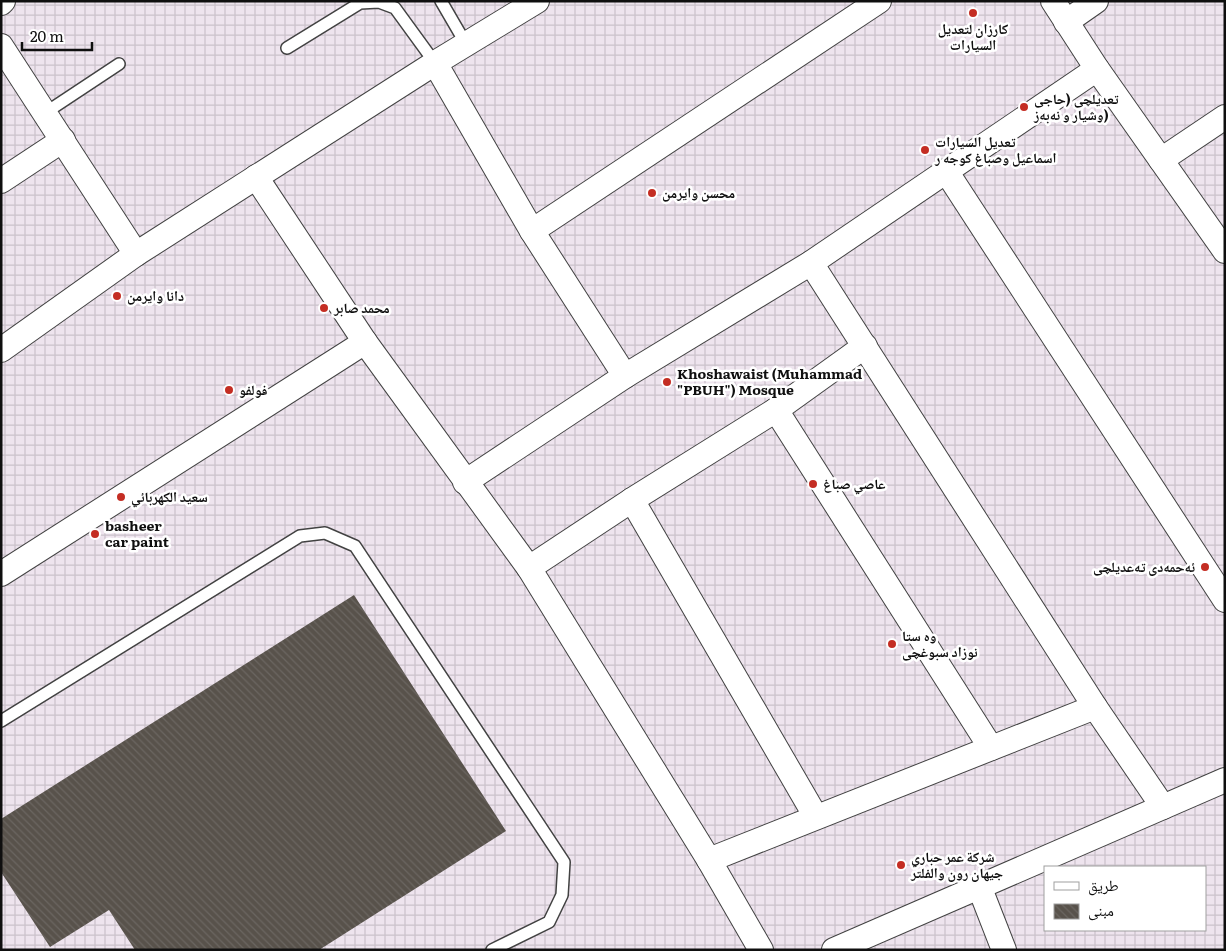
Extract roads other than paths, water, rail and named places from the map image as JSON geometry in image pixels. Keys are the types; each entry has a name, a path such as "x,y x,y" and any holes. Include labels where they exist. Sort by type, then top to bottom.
{"street":[{"path":"1,350 136,254 435,63 537,1"},
{"path":"532,231 879,1"},
{"path":"1052,1 1097,69 1225,251"},
{"path":"1066,22 1096,1"},
{"path":"1,46 136,254"},
{"path":"435,63 532,231 625,376"},
{"path":"465,482 625,376 810,263 1097,69"},
{"path":"1161,160 1225,117"},
{"path":"1,181 63,140"},
{"path":"946,172 1225,600"},
{"path":"256,177 364,342 529,568 709,860 761,950"},
{"path":"810,263 1095,707 1163,807"},
{"path":"1,574 364,342"},
{"path":"529,568 632,500 776,410 865,346"},
{"path":"776,410 991,748"},
{"path":"632,500 816,818"},
{"path":"709,860 1095,707"},
{"path":"834,950 865,944 979,886 1225,780"},
{"path":"979,886 1004,950"}],"lane":[{"path":"441,1 466,44"},
{"path":"287,48 360,4 379,2 395,8 435,63"},
{"path":"45,113 119,64"},
{"path":"1,721 300,536 325,533 355,546 564,862 562,895 548,922 492,950"}],"place":[{"name":"كارزان لتعديل السيارات","path":"973,13"},
{"name":"تعديلچى (حاجى وشيار و نەبەز)","path":"1024,107"},
{"name":"تعديل السيارات اسماعيل وصباغ كوجه ر","path":"925,150"},
{"name":"محسن وایرمن","path":"652,193"},
{"name":"دانا وایرمن","path":"117,296"},
{"name":"محمد صابر","path":"324,308"},
{"name":"Khoshawaist (Muhammad \"PBUH\") Mosque","path":"667,382"},
{"name":"فولفو","path":"229,390"},
{"name":"عاصي صباغ","path":"813,484"},
{"name":"سعيد الكهربائي","path":"121,497"},
{"name":"basheer car paint","path":"95,534"},
{"name":"ئەحمەدی تەعدیلچی","path":"1205,567"},
{"name":"وه ستا نوزاد سبوغچى","path":"892,644"},
{"name":"شركة عمر حباري جيھان رون والفلتر","path":"901,865"}]}
